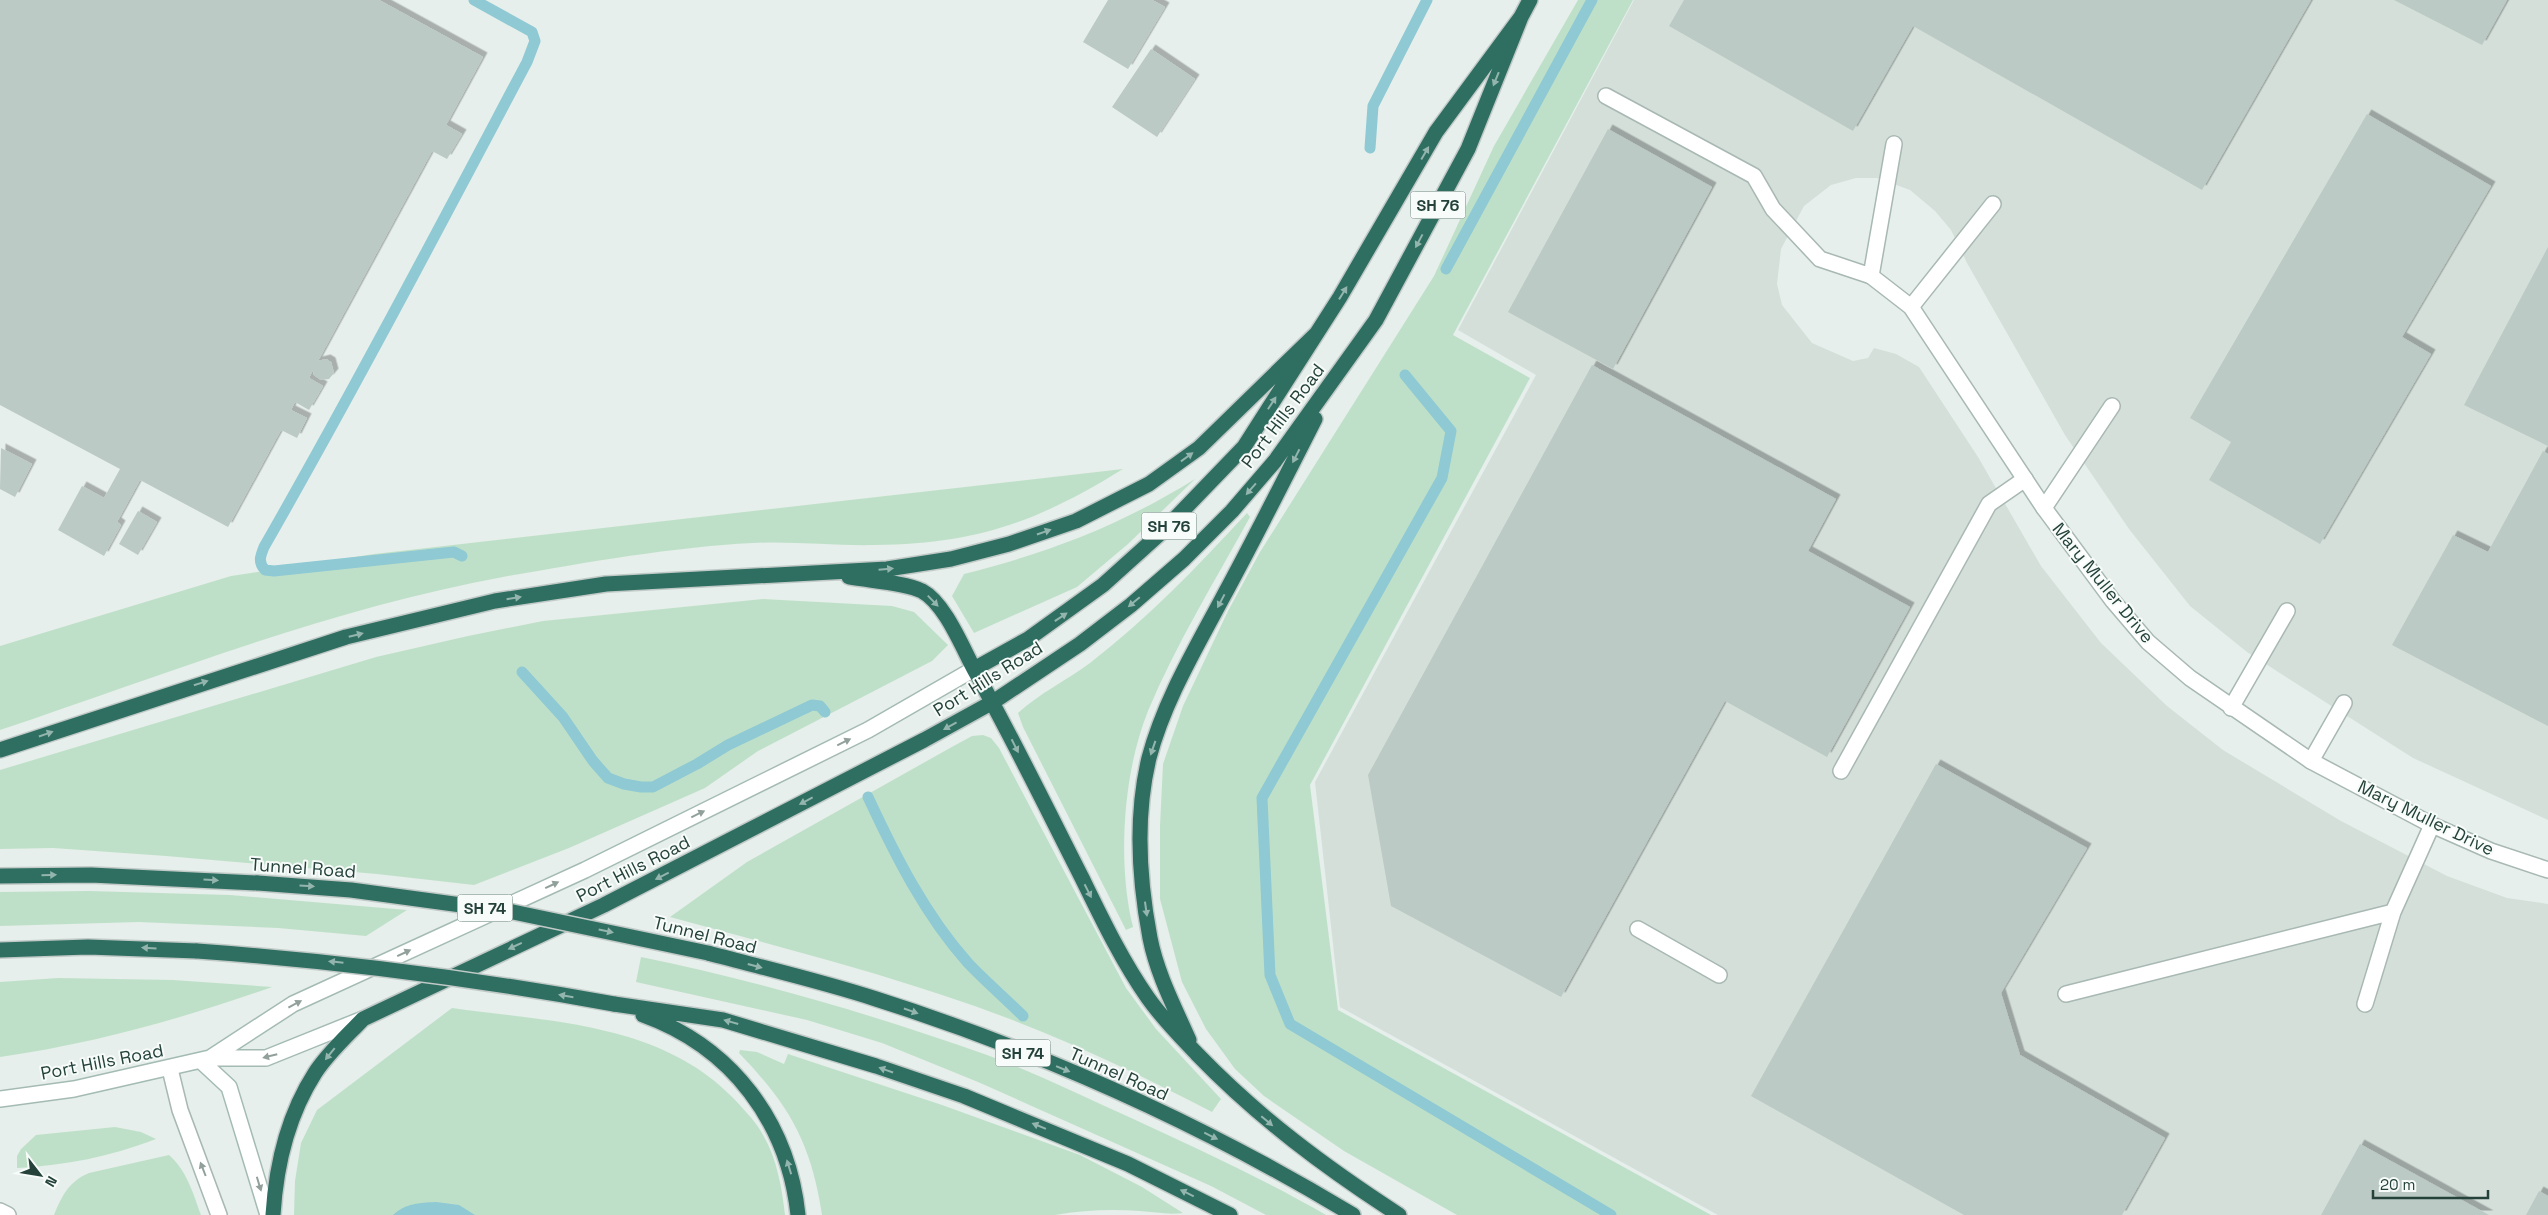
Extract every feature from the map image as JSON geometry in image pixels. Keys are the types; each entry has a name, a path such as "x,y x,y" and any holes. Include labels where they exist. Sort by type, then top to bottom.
{"highway":[{"name":"Port Hills Road","path":"364,1019 604,905 759,826 993,702 1080,644 1132,605 1184,559 1232,511 1275,461 1334,382 1376,320 1468,149 1521,17 1530,0"},
{"name":"Port Hills Road","path":"974,669 1028,639 1071,610 1136,558 1244,447 1367,252 1436,132 1521,17"},
{"path":"0,750 346,637 495,601 606,584 887,569 952,559 1009,544 1076,521 1149,484 1199,448 1316,334"},
{"path":"1194,1050 1164,983 1150,940 1139,851 1149,758 1165,713 1188,662 1266,516 1334,382"},
{"path":"820,572 907,586 923,592 936,604 959,639 993,702 1116,946 1148,998 1194,1050 1267,1121 1344,1179 1399,1215"},
{"name":"Tunnel Road","path":"0,876 91,875 258,883 351,890 513,912 708,954 875,999 957,1027 1066,1070 1237,1149 1353,1215"},
{"path":"0,950 88,947 197,951 358,964 723,1020 876,1066 955,1093 1128,1164 1230,1215"},
{"path":"614,1004 658,1020 697,1041 732,1070 761,1105 782,1145 795,1188 798,1215"},
{"path":"273,1215 275,1186 294,1114 315,1072 336,1046 364,1019"}],"street":[{"name":"Mary Muller Drive","path":"1606,96 1754,176 1774,209 1820,259 1871,276 1911,306 2044,508 2113,601 2148,642 2190,678 2311,762 2432,826 2491,851 2548,870"},
{"path":"1871,276 1894,144"},
{"path":"1911,306 1993,204"},
{"path":"2044,508 2112,406"},
{"path":"1841,771 1989,504 2025,479"},
{"path":"2231,708 2288,611"},
{"name":"Port Hills Road","path":"205,1059 294,1004 612,856 868,730 974,669"},
{"path":"2311,762 2344,703"},
{"path":"2365,1004 2393,912 2432,826"},
{"path":"2066,994 2393,912"},
{"path":"1638,929 1719,975"},
{"name":"Port Hills Road","path":"0,1099 74,1089 205,1059 266,1058 364,1019"},
{"path":"205,1059 229,1087 268,1215"},
{"path":"170,1068 180,1110 219,1215"},
{"path":"0,1211 8,1215"}],"shaded area":[{"path":"1634,0 2548,0 2548,820 2413,758 2247,652 2190,606 2129,529 2065,435 1967,263 1951,230 1935,211 1910,190 1877,178 1856,178 1831,185 1804,206 1781,249 1777,284 1782,305 1812,343 1853,361 1868,358 1874,348 1896,354 1919,367 1978,457 2041,566 2101,643 2167,706 2223,750 2341,821 2447,876 2507,898 2548,904 2548,1215 1718,1215 1340,1007 1315,782 1536,375 1458,330"}],"green space":[{"path":"1578,0 1633,0 1453,335 1530,378 1310,785 1338,1010 1711,1215 1457,1215 1344,1151 1264,1096 1235,1069 1206,1029 1182,982 1160,899 1160,826 1163,764 1183,706 1228,611 1260,552 1434,276 1494,146"},
{"path":"1123,469 1062,503 1034,516 976,534 945,540 911,544 875,545 753,543 691,548 564,566 438,590 249,644 0,730 0,646 231,576 374,554"},
{"path":"1195,479 1128,544 1077,587 974,633 952,596 964,574 996,566 1083,536 1139,511"},
{"path":"1247,513 1250,517 1171,661 1148,711 1140,735 1133,762 1125,818 1125,875 1133,927 1126,930 1023,727 1018,713 1035,699 1090,663 1132,628 1191,572"},
{"path":"763,599 892,606 914,612 948,645 932,661 758,751 705,788 569,848 474,885 377,874 166,856 53,848 0,849 0,770 376,657 468,636 543,621"},
{"path":"983,735 991,738 999,748 1126,988 1156,1029 1221,1099 1212,1112 1080,1048 977,1007 841,964 670,917 747,862 972,736"},
{"path":"89,891 230,895 407,910 366,936 278,928 139,922 0,926 0,892"},
{"path":"641,957 685,966 816,1000 902,1026 987,1055 1059,1085 1204,1152 1278,1188 1326,1215 1266,1215 1211,1186 978,1082 882,1043 807,1020 636,982"},
{"path":"58,978 173,980 272,987 138,1029 70,1045 0,1057 0,982"},
{"path":"452,1008 528,1017 605,1031 641,1041 676,1056 708,1076 737,1102 755,1122 772,1154 780,1184 785,1215 294,1215 295,1181 301,1143 317,1110"},
{"path":"740,1050 757,1052 784,1064 788,1054 942,1105 1080,1155 1142,1187 1183,1213 1167,1214 1108,1210 1055,1215 822,1215 811,1166 795,1126 772,1090 739,1053"},
{"path":"115,1127 141,1132 156,1139 121,1151 88,1159 53,1165 17,1168 17,1156 21,1149 36,1135"},
{"path":"169,1155 185,1175 201,1215 54,1215 71,1185 89,1173"}],"water":[{"path":"436,1202 459,1205 475,1215 393,1215 408,1206 418,1203"}],"building":[{"path":"0,0 379,0 483,57 446,125 462,134 447,159 432,151 318,361 326,359 331,362 334,373 329,379 321,380 314,375 313,370 309,378 323,386 309,410 295,402 291,410 307,418 297,438 281,430 228,527 140,480 117,522 121,525 104,556 58,530 82,486 104,498 120,469 0,405"},
{"path":"1108,0 1152,0 1165,7 1128,69 1083,42"},
{"path":"1684,0 2311,0 2202,190 1913,26 1853,131 1669,26"},
{"path":"2394,0 2507,0 2482,45"},
{"path":"1151,49 1195,79 1157,137 1112,107"},
{"path":"2367,114 2491,186 2402,337 2431,354 2320,544 2209,480 2231,442 2190,418"},
{"path":"1608,129 1712,187 1613,369 1508,312"},
{"path":"2548,247 2548,446 2464,405"},
{"path":"1592,365 1836,499 1808,551 1910,607 1827,757 1725,701 1561,997 1391,906 1368,775"},
{"path":"1,448 32,464 15,497 0,489"},
{"path":"2543,451 2548,454 2548,726 2392,645 2453,535 2488,552"},
{"path":"138,511 157,522 138,555 119,544"},
{"path":"1936,764 2087,848 2001,993 2020,1055 2165,1138 2122,1215 1964,1215 1751,1096"},
{"path":"2360,1144 2489,1215 2321,1215"},
{"path":"2539,1191 2548,1196 2548,1215 2526,1215"}],"waterway":[{"path":"462,556 454,552 274,571 265,570 260,559 264,547 365,366 527,62 535,41 532,32 474,0"},
{"path":"1370,148 1373,106 1427,0"},
{"path":"1446,269 1592,0"},
{"path":"1405,375 1451,431 1442,478 1262,798 1270,975 1290,1024 1611,1215"},
{"path":"522,672 563,717 593,761 608,778 624,784 641,787 653,787 728,745 812,705 820,706 825,712"},
{"path":"868,797 912,884 938,925 968,963 1023,1016"}]}
